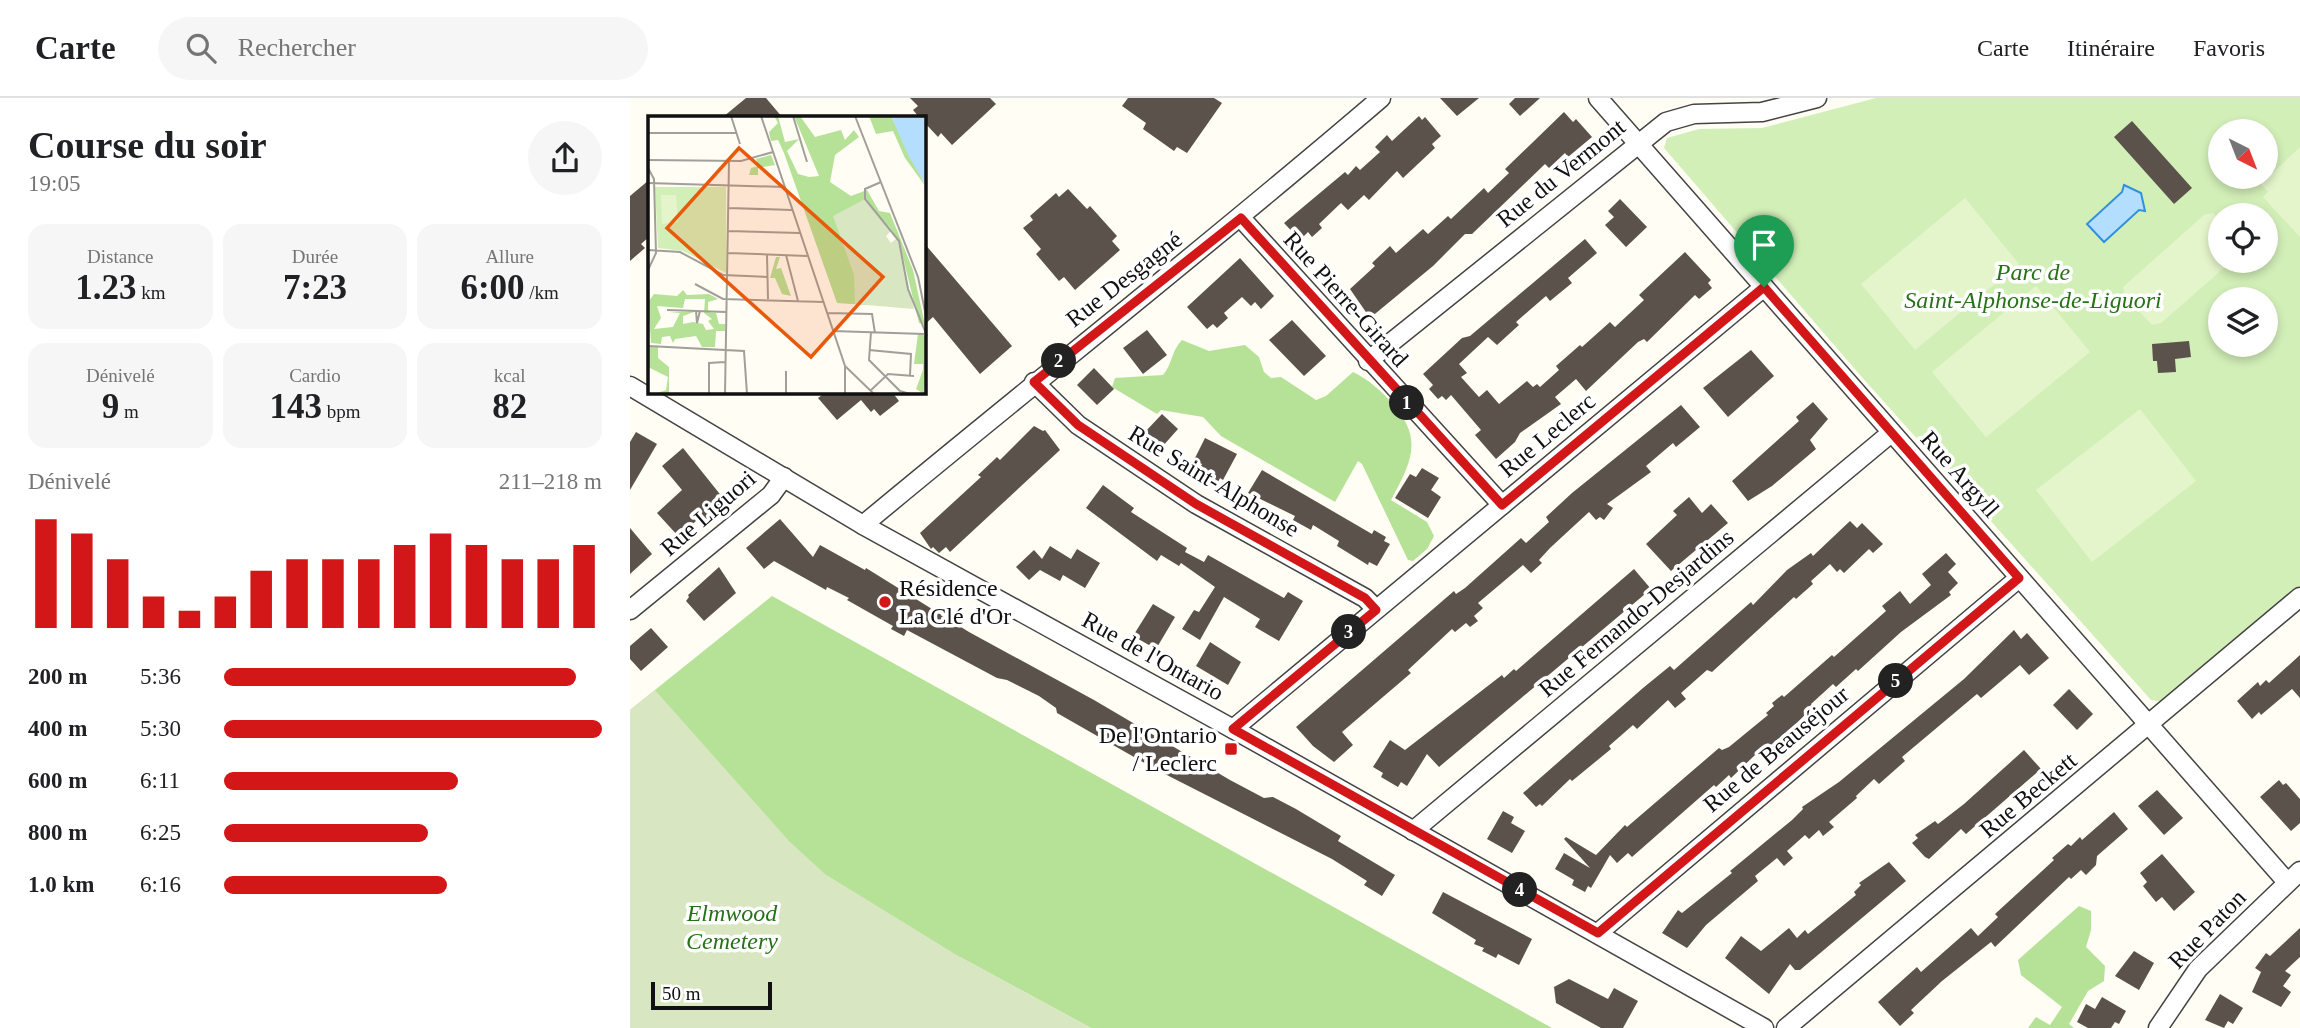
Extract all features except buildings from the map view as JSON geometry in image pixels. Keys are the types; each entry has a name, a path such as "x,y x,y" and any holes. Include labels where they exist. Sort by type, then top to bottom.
{"street":[{"name":"Rue Desgagné","path":"863,524 1034,382 1241,218 1381,98"},
{"name":"Rue Argyll","path":"1598,98 2019,578 2294,876"},
{"name":"Rue du Vermont","path":"1368,361 1637,143 1680,116 1762,112 1817,98"},
{"name":"Rue Pierre-Girard","path":"1241,218 1368,361 1502,505"},
{"name":"Rue Leclerc","path":"1233,729 1764,287"},
{"name":"Rue Saint-Alphonse","path":"1034,382 1078,425 1131,461 1196,504 1365,598 1376,610"},
{"name":"Rue de l'Ontario","path":"633,393 1764,1028"},
{"name":"Rue Fernando-Desjardins","path":"1413,831 1891,433"},
{"name":"Rue Liguori","path":"630,610 772,495 784,477"},
{"name":"Rue de Beauséjour","path":"1598,933 2019,578"},
{"name":"Rue Beckett","path":"1786,1028 2152,724 2300,597"},
{"name":"Rue Paton","path":"2158,1028 2198,969 2294,876"}],"green space":[{"name":"Parc de Saint-Alphonse-de-Liguori","path":"1876,98 2300,98 2300,586 2163,702 2151,700 1860,375 1664,148 1667,138 1699,129 1762,128"},
{"path":"2300,147 2300,237 2278,213 2278,203 2269,203 2263,197 2268,192 2265,189 2278,189 2278,168"},
{"path":"1965,198 2019,264 1915,350 1861,284"},
{"path":"2208,214 2208,273 2218,273 2161,323 2152,325 2125,296 2123,287"},
{"path":"2036,286 2090,352 1986,437 1932,372"},
{"path":"1182,340 1209,351 1245,345 1259,357 1264,372 1271,378 1281,377 1316,400 1326,396 1353,372 1374,385 1391,402 1408,427 1411,439 1409,461 1391,500 1427,522 1434,536 1427,549 1413,561 1408,560 1362,464 1358,461 1335,502 1221,436 1203,417 1161,410 1157,414 1112,387 1115,378 1163,375"},
{"path":"2140,409 2196,481 2092,562 2036,490"},
{"path":"772,596 1552,1028 1091,1028 960,957 941,993 630,710"},
{"name":"Elmwood Cemetery","path":"655,690 789,841 825,874 960,957 1091,1028 630,1028 630,710"},
{"path":"2079,906 2091,911 2091,930 2086,947 2105,966 2104,981 2088,991 2069,1024 2074,1028 2028,1028 2036,1017 2050,1025 2062,1007 2021,975 2018,960"}],"water":[{"path":"2124,185 2141,193 2145,211 2139,210 2104,242 2087,224 2122,192"}],"place":[{"name":"Résidence La Clé d'Or","path":"885,602"},
{"name":"De l'Ontario / Leclerc","path":"1231,749"}],"route":[{"path":"1241,218 1368,361 1502,505 1764,287 2019,578 1613,917 1598,933 1233,729 1376,610 1365,598 1196,504 1078,425 1034,382 1241,218"}]}
